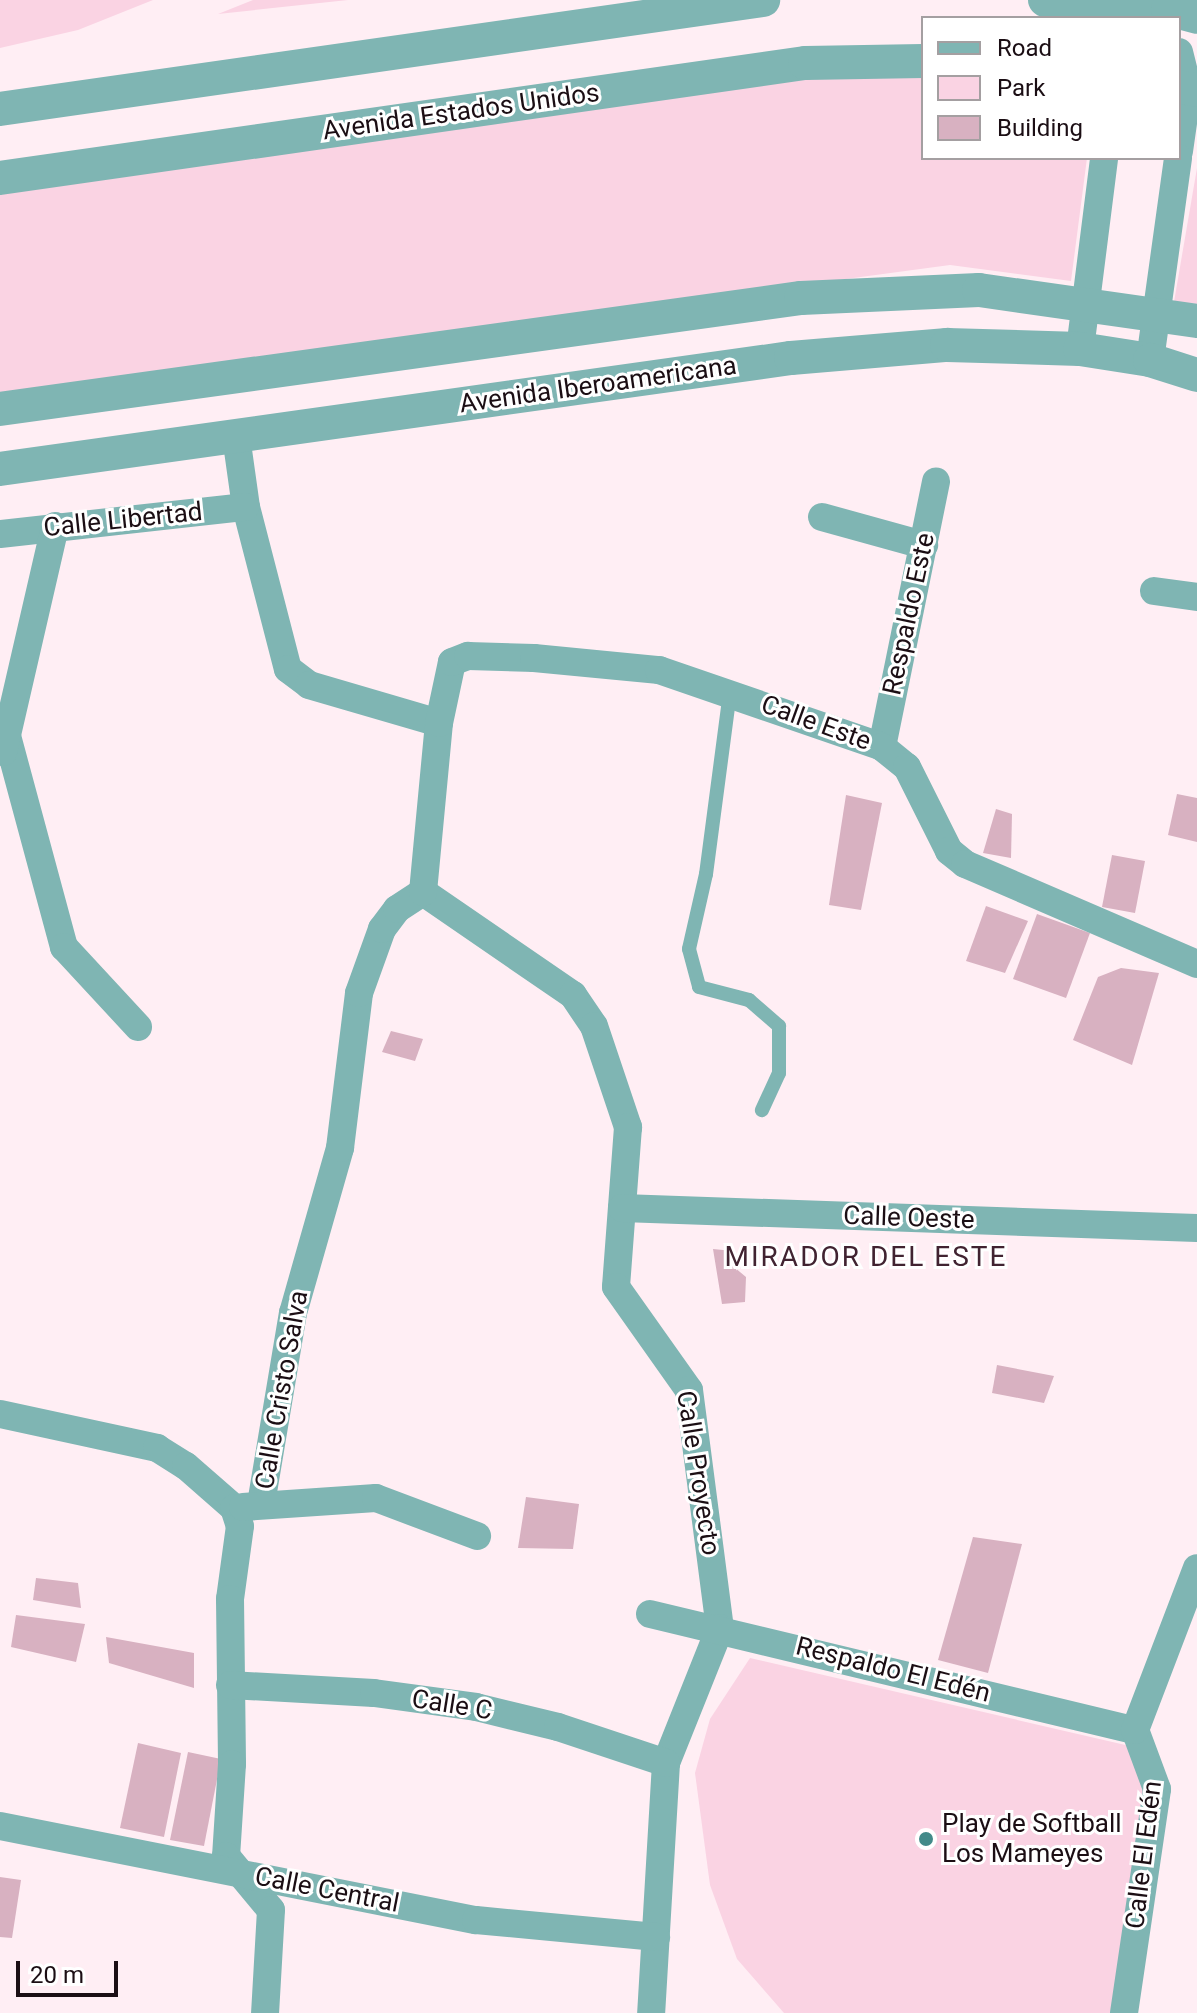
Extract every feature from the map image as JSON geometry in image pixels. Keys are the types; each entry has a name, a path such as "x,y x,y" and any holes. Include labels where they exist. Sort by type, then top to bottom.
{"street":[{"path":"0,109 763,0"},
{"path":"1045,0 1174,12"},
{"path":"1181,60 1188,88 1181,137"},
{"name":"Avenida Estados Unidos","path":"0,178 805,63 921,61"},
{"path":"1080,349 1104,160"},
{"path":"1150,360 1178,160"},
{"path":"0,409 801,298 979,290 1086,302 1197,321"},
{"name":"Avenida Iberoamericana","path":"0,469 791,358 947,345 1080,349 1150,360 1197,375"},
{"path":"236,436 246,507 288,669 309,685 439,723 423,892"},
{"name":"Respaldo Este","path":"882,747 936,481"},
{"name":"Calle Libertad","path":"0,534 246,507"},
{"path":"822,517 924,545"},
{"path":"0,764 55,526"},
{"path":"1154,591 1197,597"},
{"name":"Calle Este","path":"439,723 452,662 468,656 623,664 730,691 882,747 907,767 949,851 965,864 1197,964"},
{"path":"7,736 66,952 138,1027"},
{"name":"Calle Proyecto","path":"423,892 573,995 584,1008 600,1041 628,1127 616,1287 689,1390 720,1628 666,1763 651,2013"},
{"name":"Calle Cristo Salva","path":"237,1873 226,1856 230,1599 240,1526 248,1506 295,1302 340,1148 359,993 382,929 397,909 423,892"},
{"name":"Calle Oeste","path":"622,1208 1197,1228"},
{"path":"0,1414 157,1448 248,1506 376,1498 477,1536"},
{"path":"1135,1730 1197,1568"},
{"name":"Respaldo El Edén","path":"650,1614 720,1628 1135,1730"},
{"name":"Calle C","path":"230,1685 374,1693 476,1707 558,1727 666,1763"},
{"name":"Calle El Edén","path":"1124,2013 1157,1789 1135,1730"},
{"name":"Calle Central","path":"0,1826 476,1920 656,1937"},
{"path":"237,1873 264,1897 271,1910 265,2013"}],"lane":[{"path":"730,691 706,874 689,949 699,987 749,1000 779,1026 779,1073 762,1110"}],"green space":[{"path":"0,0 153,0 78,30 0,48"},
{"path":"253,0 348,0 218,14"},
{"path":"864,71 921,77 921,160 1087,160 1071,281 950,265 0,393 0,192"},
{"path":"1197,168 1197,304 1174,302"},
{"name":"Play de Softball Los Mameyes","path":"750,1658 1134,1747 1157,1794 1113,2013 784,2013 737,1959 710,1885 695,1773 710,1719"}],"building":[{"path":"1177,794 1197,798 1197,842 1168,835"},
{"path":"846,795 882,803 861,910 829,905"},
{"path":"996,809 1012,814 1011,858 983,853"},
{"path":"1112,855 1145,861 1135,913 1102,907"},
{"path":"986,906 1028,921 1005,973 966,961"},
{"path":"1037,914 1090,933 1066,998 1013,979"},
{"path":"1121,968 1159,973 1132,1065 1073,1040 1098,977"},
{"path":"391,1031 423,1039 415,1061 382,1052"},
{"path":"713,1249 733,1251 734,1267 746,1277 745,1302 722,1304"},
{"path":"997,1365 1054,1376 1044,1403 992,1393"},
{"path":"526,1497 579,1504 573,1549 518,1548"},
{"path":"973,1537 1022,1544 988,1673 938,1660"},
{"path":"36,1578 78,1583 81,1608 33,1600"},
{"path":"16,1615 85,1624 76,1662 11,1647"},
{"path":"106,1637 194,1653 194,1688 109,1663"},
{"path":"138,1743 181,1753 164,1837 120,1828"},
{"path":"188,1752 221,1759 204,1846 170,1840"},
{"path":"0,1877 21,1880 12,1938 0,1937"}],"place":[{"name":"Play de Softball Los Mameyes","path":"926,1839"}],"district":[{"name":"MIRADOR DEL ESTE","path":"866,1257"}]}
